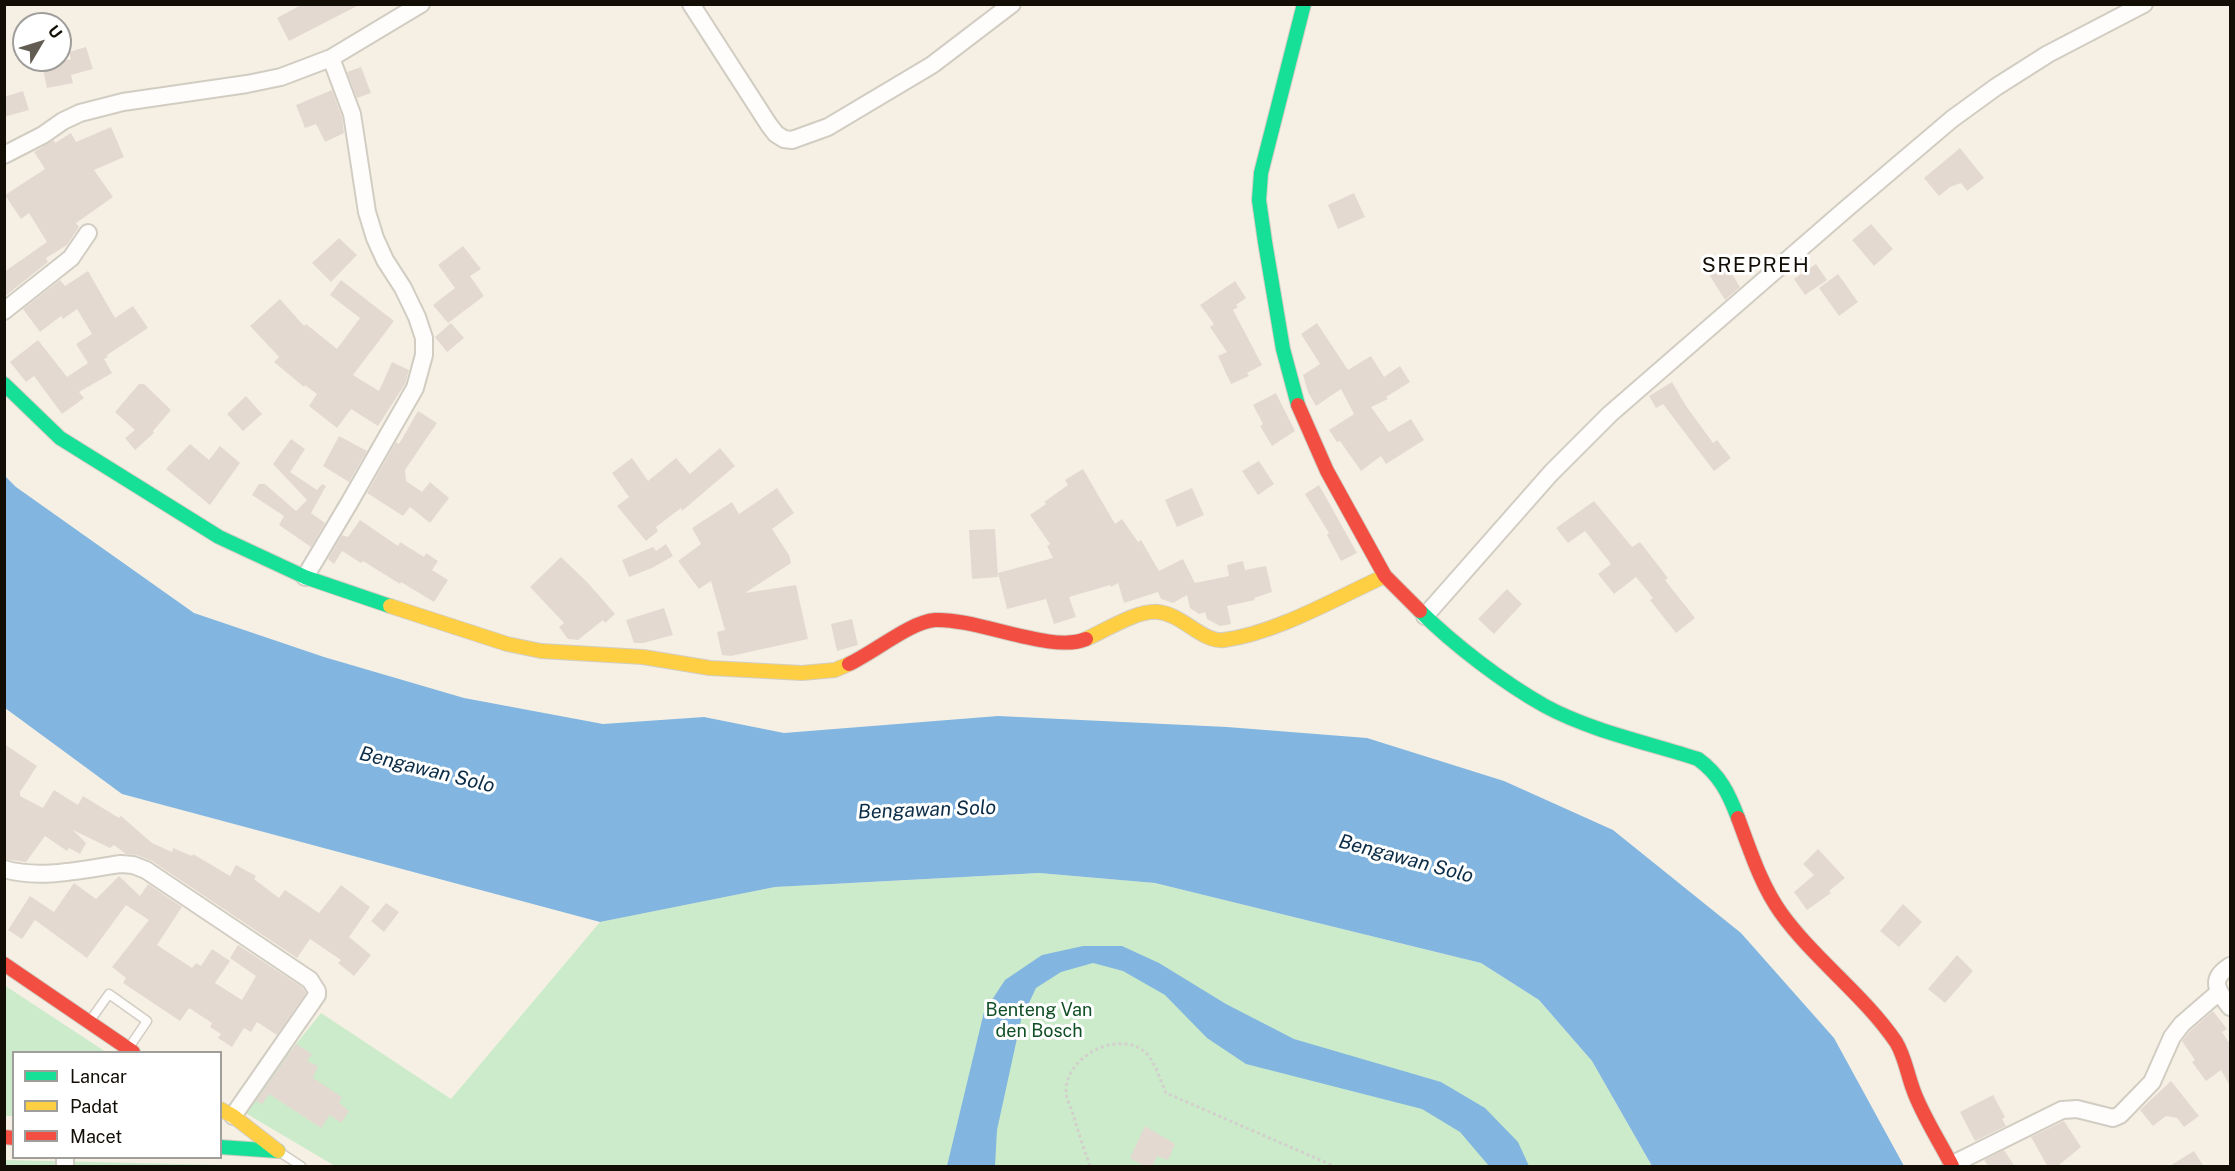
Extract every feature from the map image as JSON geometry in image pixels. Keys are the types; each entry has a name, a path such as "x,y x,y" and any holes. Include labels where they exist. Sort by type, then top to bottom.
{"street":[{"path":"4,154 80,113 123,102 281,77 331,58 422,4"},
{"path":"691,4 769,125 776,134 784,139 792,140 828,127 932,65 1012,4"},
{"path":"1304,4 1261,173 1259,200 1264,242 1295,398 1327,471 1385,576 1425,616 1489,669 1546,706 1588,724 1688,755 1709,767 1729,794 1754,862 1780,911 1798,935 1856,992 1896,1043 1907,1065 1913,1090 1952,1166 2062,1110 2077,1109 2113,1118 2120,1115 2152,1082 2172,1037 2182,1024 2219,992"},
{"path":"1425,616 1551,473 1610,414 1846,209 1952,119 1996,87 2048,54 2144,4"},
{"path":"304,577 415,388 424,355 424,338 417,317 375,238 367,212 352,114 331,58"},
{"path":"4,311 71,258 88,233"},
{"path":"4,384 60,438 219,537 304,577 444,625 541,651 643,657 710,668 802,673 835,670 866,656 920,623 934,620 962,621 1022,636 1064,643 1079,642 1142,614 1159,612 1185,621 1211,639 1223,640 1276,626 1385,576"},
{"path":"4,869 21,874 42,874 121,864 133,865 146,870 310,980 317,995 225,1112 278,1151"},
{"path":"4,964 131,1051"},
{"path":"2230,966 2219,975 2217,981 2219,992 2230,1007"},
{"path":"222,1148 278,1151"}],"lane":[{"path":"89,1022 109,994 147,1020 131,1051"},
{"path":"278,1151 301,1167"}],"path":[{"path":"1090,1167 1066,1092 1069,1076 1077,1062 1089,1052 1107,1046 1126,1045 1142,1050 1153,1063 1166,1093 1334,1167"}],"green space":[{"name":"Benteng Van den Bosch","path":"1039,873 1155,883 1481,963 1539,1000 1592,1061 1652,1166 335,1166 242,1111 321,1013 451,1099 600,922 775,887"},
{"path":"4,985 104,1051 12,1051 12,1116 5,1116"},
{"path":"5,1160 267,1166 5,1166"}],"water":[{"name":"Bengawan Solo","path":"4,475 16,487 194,613 324,657 464,698 603,724 704,717 784,733 998,716 1227,727 1367,738 1504,781 1613,830 1741,933 1834,1038 1904,1166 1652,1166 1592,1061 1539,1000 1481,963 1155,883 1039,873 775,887 600,922 122,794 5,708"},
{"path":"1083,946 1122,946 1159,963 1226,1004 1294,1039 1441,1082 1485,1108 1518,1142 1529,1166 1489,1166 1460,1132 1422,1109 1246,1064 1207,1038 1165,995 1123,971 1093,963 1061,972 1036,988 1021,1020 997,1130 995,1166 947,1166 984,1012 1005,980 1042,955"}],"building":[{"path":"303,4 361,4 289,41 277,18"},
{"path":"86,47 93,69 71,75 73,83 47,88 44,72 72,72 72,51"},
{"path":"361,67 371,93 357,98 347,72"},
{"path":"332,90 342,117 344,133 325,142 316,124 305,128 296,105"},
{"path":"23,91 29,110 4,117 4,97"},
{"path":"111,127 124,157 94,170 113,197 76,223 79,227 67,245 46,258 48,262 4,297 4,272 47,242 29,213 21,219 5,195 45,169 34,152 71,133 76,142"},
{"path":"1960,148 1984,178 1967,191 1961,183 1950,187 1939,196 1924,178"},
{"path":"1354,193 1365,217 1338,229 1328,205"},
{"path":"1871,224 1893,249 1874,266 1852,240"},
{"path":"339,238 357,255 331,282 312,263"},
{"path":"463,246 481,269 470,276 484,296 448,323 433,305 455,288 438,265"},
{"path":"1722,258 1740,287 1725,300 1705,268"},
{"path":"1816,264 1827,280 1805,295 1794,279"},
{"path":"88,271 115,318 133,306 148,328 107,355 108,357 104,359 112,373 79,392 84,398 62,414 34,376 26,382 10,362 38,340 67,377 88,363 76,344 92,334 77,309 63,319 61,316 40,332 23,309 60,280 65,286"},
{"path":"1838,274 1858,302 1839,316 1819,288"},
{"path":"341,280 394,321 353,375 379,391 392,362 409,370 405,384 378,426 351,409 337,428 309,406 317,394 305,385 304,387 274,362 279,357 250,326 280,299 304,326 306,324 337,349 360,318 330,295"},
{"path":"1235,281 1246,298 1233,310 1262,365 1247,373 1249,376 1231,384 1218,356 1227,352 1210,327 1214,324 1200,305"},
{"path":"451,323 464,338 447,352 435,337"},
{"path":"1317,323 1348,370 1371,356 1384,377 1400,366 1410,382 1386,397 1388,399 1371,407 1389,432 1411,419 1424,440 1386,464 1381,456 1361,471 1340,441 1337,442 1329,430 1354,414 1341,389 1316,406 1308,392 1303,375 1320,364 1301,334"},
{"path":"1672,382 1713,443 1717,440 1731,458 1714,471 1663,404 1656,408 1649,396"},
{"path":"139,384 144,384 171,410 153,431 154,433 135,450 125,438 135,430 115,412"},
{"path":"1276,393 1295,431 1272,446 1260,426 1263,424 1253,405"},
{"path":"246,396 262,414 243,431 227,414"},
{"path":"418,411 437,423 405,470 406,481 422,492 430,482 449,498 430,523 410,507 403,516 367,493 396,442 399,444"},
{"path":"339,436 367,451 349,482 323,466"},
{"path":"291,439 305,449 290,472 317,490 322,484 326,486 311,513 325,523 311,547 279,525 284,516 252,495 259,484 265,484 296,511 307,500 273,464"},
{"path":"190,444 209,460 220,446 240,463 210,505 166,469"},
{"path":"720,448 735,466 682,511 681,508 656,527 658,531 646,541 617,506 629,497 612,473 632,458 648,481 676,458 690,474"},
{"path":"1259,461 1274,484 1258,495 1242,471"},
{"path":"1083,469 1115,524 1122,519 1138,542 1141,540 1159,571 1183,559 1195,583 1229,576 1227,565 1243,561 1245,570 1266,566 1272,592 1254,598 1255,600 1227,606 1231,624 1220,626 1207,619 1205,612 1199,614 1190,608 1187,595 1173,603 1161,599 1158,592 1124,603 1118,583 1111,587 1110,585 1069,597 1076,617 1054,624 1046,599 1007,609 998,573 1053,558 1047,546 1050,544 1030,515 1068,485 1065,480"},
{"path":"1319,485 1357,553 1341,561 1327,535 1329,533 1305,494"},
{"path":"777,488 794,513 772,529 789,555 791,563 745,593 796,585 808,639 731,656 722,655 717,632 725,630 711,581 699,589 678,561 701,544 692,528 732,502 739,514"},
{"path":"1192,488 1204,515 1177,527 1165,500"},
{"path":"1594,501 1632,547 1640,542 1668,578 1665,580 1695,618 1676,633 1650,600 1653,598 1636,577 1614,594 1598,574 1611,564 1585,531 1568,543 1556,528"},
{"path":"360,520 398,546 400,542 424,557 426,553 438,561 432,570 448,580 434,602 342,551 334,564 328,559 342,535 348,537"},
{"path":"995,529 998,577 972,579 969,530"},
{"path":"666,544 673,556 629,577 622,560 653,547 656,551"},
{"path":"561,557 615,614 605,623 603,620 578,640 568,639 559,627 564,623 530,587"},
{"path":"1507,589 1522,604 1494,634 1478,619"},
{"path":"664,608 673,635 643,643 634,643 626,620"},
{"path":"852,619 858,645 837,651 831,624"},
{"path":"4,744 37,766 20,792 20,796 43,808 54,790 78,805 83,796 119,818 121,816 152,843 172,852 173,848 192,856 193,854 230,876 236,865 256,876 254,879 279,898 285,890 319,913 341,885 370,907 349,937 371,955 354,976 338,963 341,960 310,939 297,958 152,861 126,854 114,845 110,848 73,830 86,843 80,854 69,848 67,851 45,836 26,862 4,859"},
{"path":"1818,849 1845,878 1829,891 1831,893 1807,910 1794,892 1814,875 1803,864"},
{"path":"119,876 140,896 148,884 182,907 157,945 192,968 196,963 201,966 212,949 230,961 215,983 242,1000 256,976 230,958 238,945 302,987 306,993 277,1035 257,1022 251,1032 244,1028 232,1047 218,1038 221,1034 210,1027 212,1023 189,1008 180,1021 123,983 126,978 112,967 149,920 126,905 87,958 35,920 22,939 8,930 30,896 54,912 74,883 96,899"},
{"path":"386,903 399,912 384,932 371,921"},
{"path":"1903,904 1922,922 1899,947 1880,931"},
{"path":"1957,955 1973,971 1945,1003 1928,989"},
{"path":"2213,1011 2227,1029 2222,1032 2230,1044 2230,1086 2221,1070 2206,1081 2192,1062 2195,1060 2182,1041"},
{"path":"296,1044 312,1054 307,1061 318,1066 313,1078 342,1097 339,1103 349,1111 341,1123 330,1115 321,1128 269,1094 262,1104 256,1101"},
{"path":"2171,1081 2199,1116 2184,1127 2177,1118 2166,1116 2153,1126 2140,1110"},
{"path":"1993,1095 2005,1117 2002,1119 2006,1126 1975,1141 1960,1112"},
{"path":"2064,1121 2081,1147 2059,1165 2048,1167 2031,1137"},
{"path":"1145,1126 1175,1144 1168,1160 1157,1156 1152,1167 1146,1167 1130,1158"},
{"path":"2004,1150 2015,1167 1989,1167 1984,1160"},
{"path":"2194,1151 2204,1167 2168,1167"}],"traffic: fast":[{"path":"1298,405 1283,349 1259,200 1261,173 1304,4"},
{"path":"4,384 60,438 219,537 305,577 390,606"},
{"path":"1420,611 1480,663 1545,706 1601,730 1698,759 1723,786 1738,818"},
{"path":"222,1147 278,1151"}],"traffic: slow":[{"path":"1086,639 1131,617 1150,612 1167,614 1216,640 1244,636 1285,622 1385,576"},
{"path":"390,606 507,644 541,651 643,657 710,668 802,673 835,670 849,664"},
{"path":"222,1110 278,1151"}],"traffic: jam":[{"path":"1298,405 1327,471 1385,576 1420,611"},
{"path":"849,664 904,631 935,620 972,624 1054,642 1086,639"},
{"path":"1738,818 1762,879 1781,913 1794,930 1869,1008 1896,1042 1921,1108 1952,1166"},
{"path":"4,964 132,1051"},
{"path":"4,1137 12,1138"}],"district":[{"name":"SREPREH","path":"1756,266"}]}
